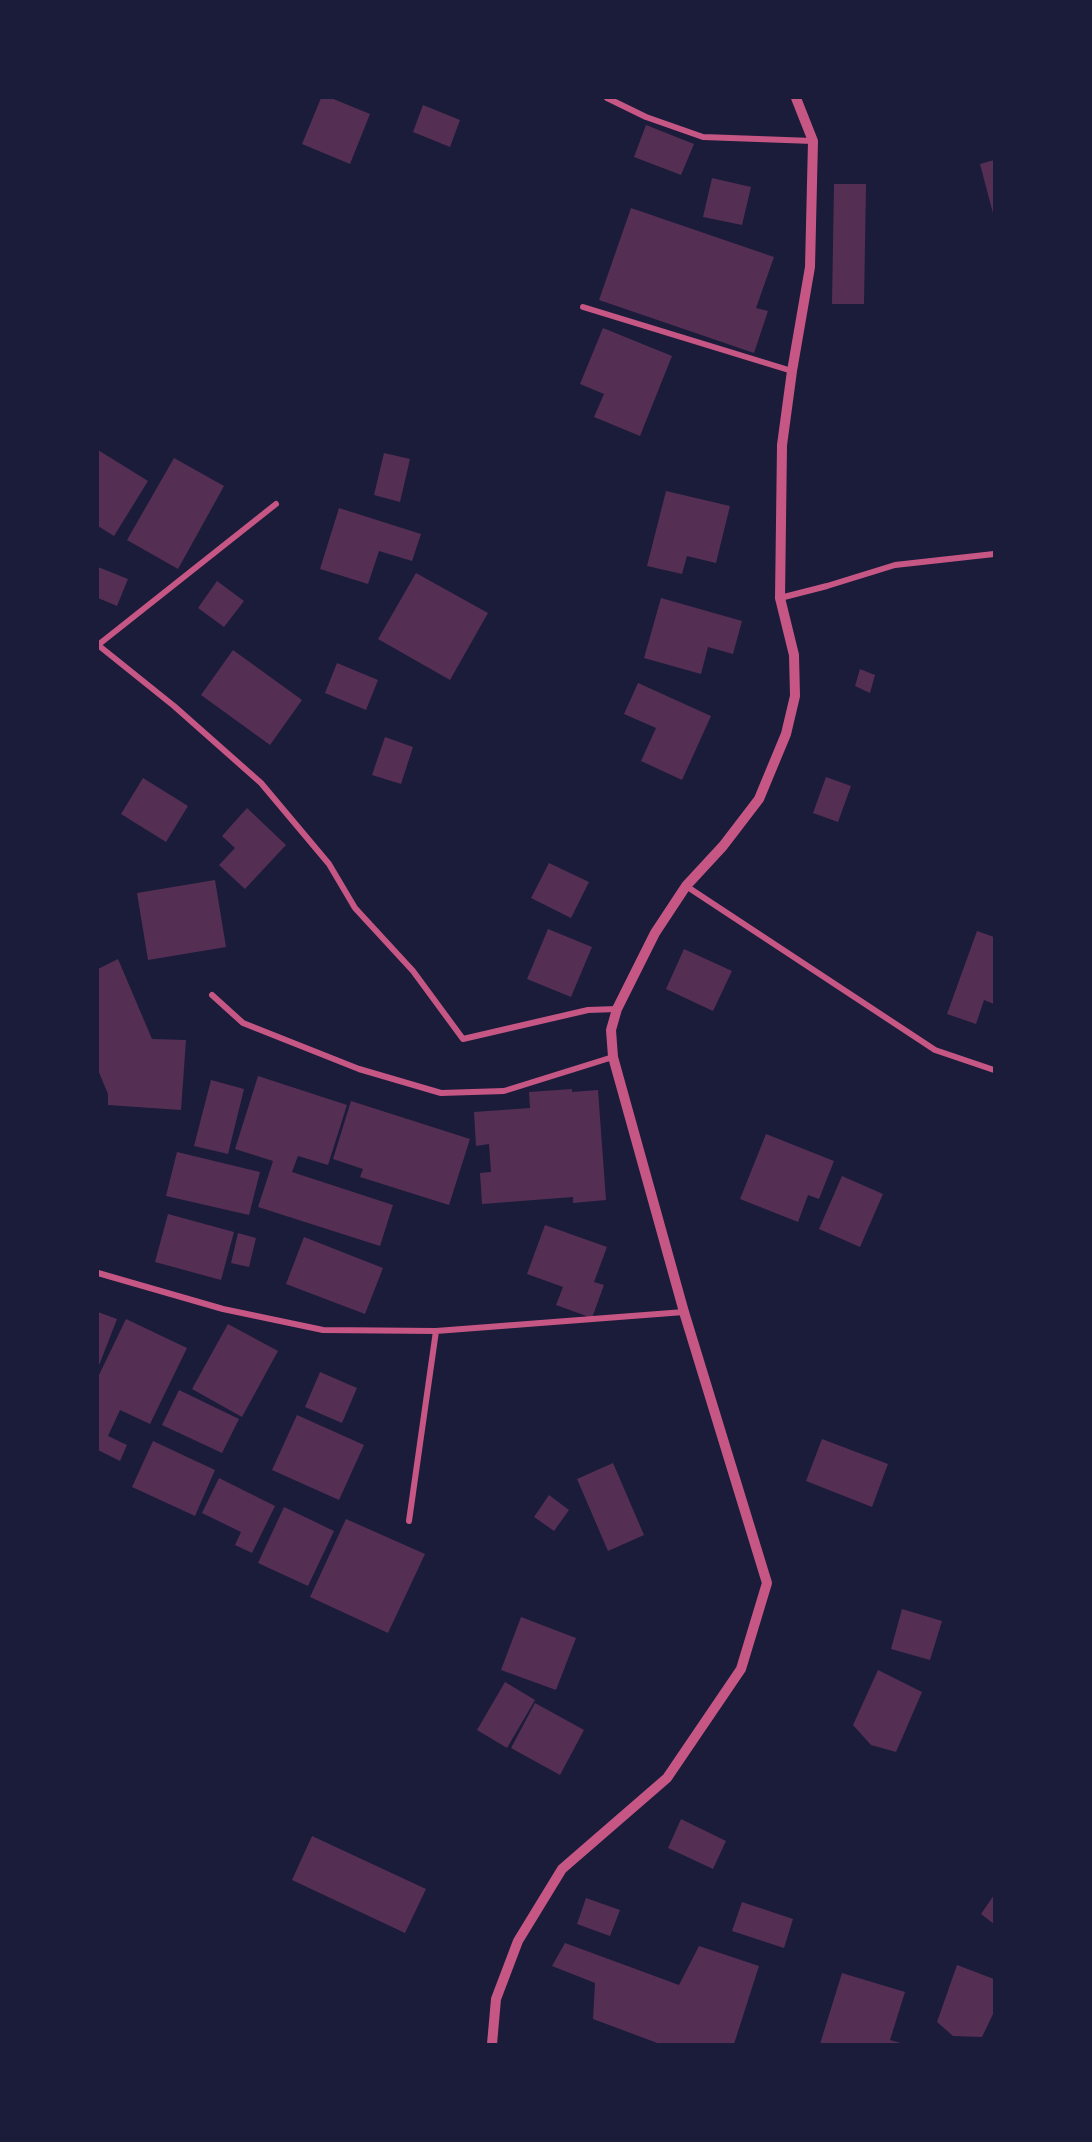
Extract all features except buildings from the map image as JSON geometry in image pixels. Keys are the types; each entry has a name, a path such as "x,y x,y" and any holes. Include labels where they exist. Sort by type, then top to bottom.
{"street":[{"path":"607,98 646,117 703,137 813,141"},
{"path":"492,2044 496,1999 518,1941 562,1869 667,1778 741,1669 767,1583 684,1312 613,1057 611,1030 617,1009 655,933 686,886 723,846 759,799 786,734 795,696 794,655 780,598 782,445 810,267 813,141 796,98"},
{"path":"584,307 792,371"},
{"path":"276,504 98,645 174,706 261,783 329,864 355,908 413,971 463,1039 588,1010 617,1009"},
{"path":"780,598 895,565 994,554"},
{"path":"686,886 935,1050 994,1070"},
{"path":"212,996 243,1023 358,1069 441,1093 504,1091 613,1057"},
{"path":"98,1273 223,1309 323,1330 436,1331 684,1312"},
{"path":"408,1521 436,1331"}]}
